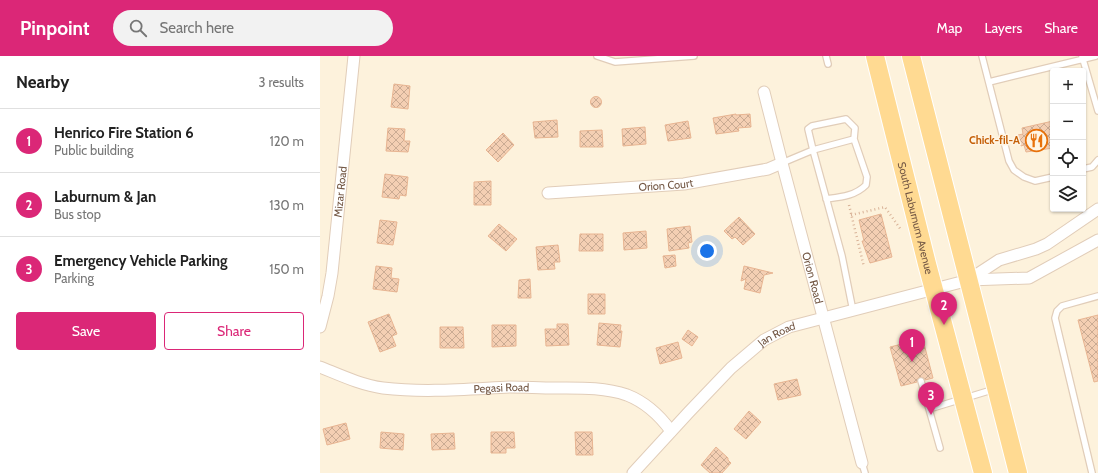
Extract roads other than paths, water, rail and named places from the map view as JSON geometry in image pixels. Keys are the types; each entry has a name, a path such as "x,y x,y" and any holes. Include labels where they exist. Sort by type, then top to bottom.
{"main road":[{"name":"South Laburnum Avenue","path":"875,56 983,473"},
{"path":"911,56 1018,473"}],"street":[{"name":"Mizar Road","path":"320,327 332,273 354,56"},
{"name":"Orion Road","path":"764,92 863,468"},
{"name":"Orion Court","path":"548,193 684,184 768,169 782,163"},
{"path":"969,280 999,260 1036,249 1047,244 1098,209"},
{"path":"969,280 1029,278 1098,240"},
{"name":"Jan Road","path":"633,473 731,368 764,340 789,327 969,280"},
{"name":"Pegasi Road","path":"320,367 360,383 383,388 410,390 510,387 588,388 613,391 628,396 652,410 671,431"}],"lane":[{"path":"597,56 615,62 694,56"},
{"path":"826,56 828,64"},
{"path":"982,56 1009,161 1014,170 1024,177 1036,181 1050,178"},
{"path":"989,82 1083,57 1096,56"},
{"path":"1083,57 1098,111"},
{"path":"826,199 860,191 866,185 867,177 854,139 855,128 846,119 812,126 808,129 826,199 842,256 853,311"},
{"path":"782,163 813,150 854,139"},
{"path":"1086,168 1092,167 1098,160"},
{"path":"1092,473 1055,318 1057,311 1062,306 1098,296"},
{"path":"921,381 940,448"},
{"path":"929,409 997,388"}],"place":[{"name":"Chick-fil-A","path":"1036,140"},
{"name":"Laburnum & Jan","path":"944,325"},
{"name":"Henrico Fire Station 6","path":"912,362"},
{"name":"Emergency Vehicle Parking","path":"931,415"}]}
